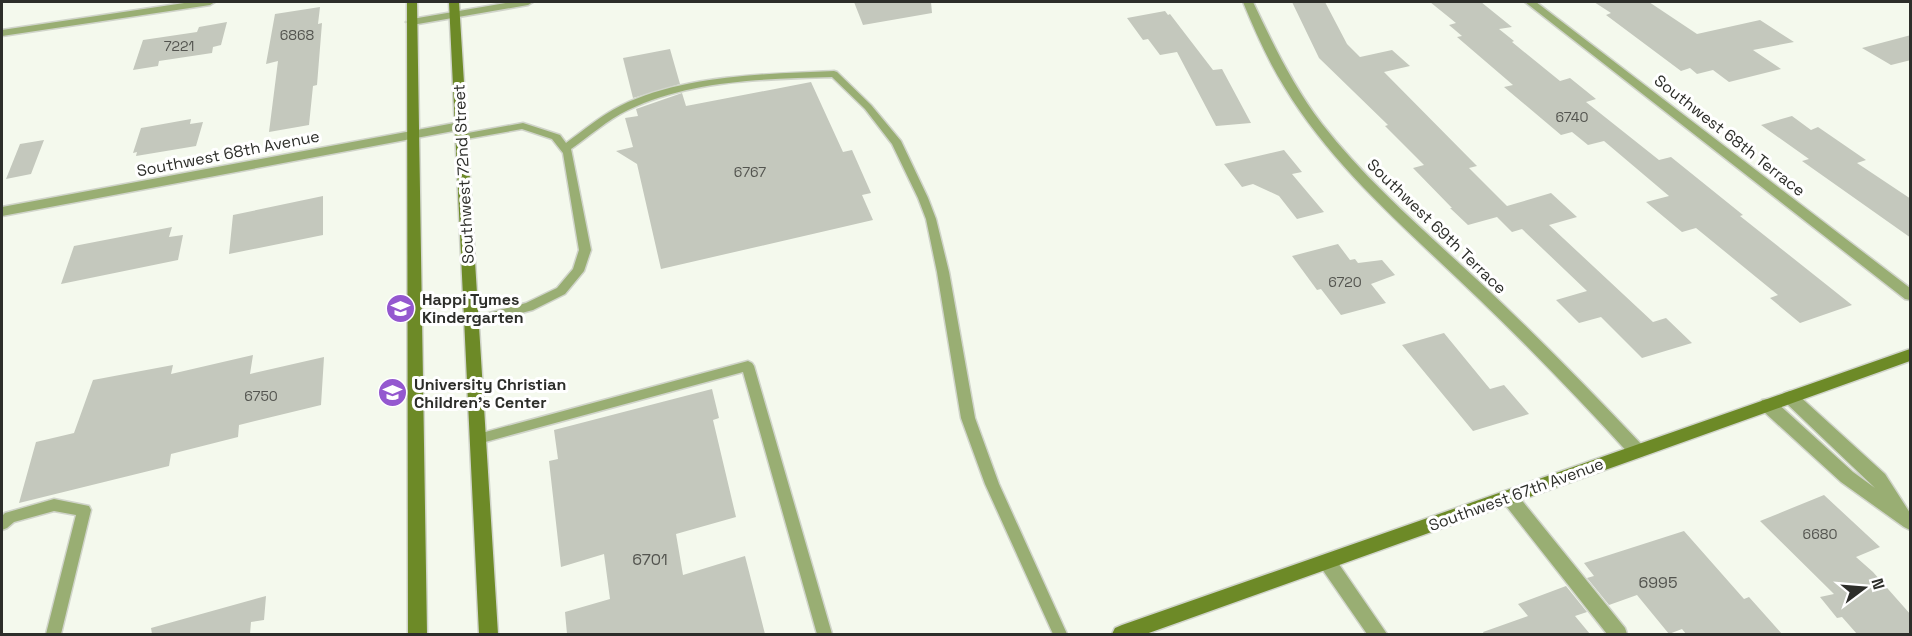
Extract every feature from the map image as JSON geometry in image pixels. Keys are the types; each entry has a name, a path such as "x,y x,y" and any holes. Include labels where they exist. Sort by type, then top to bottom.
{"main road":[{"path":"412,2 417,634"},
{"name":"Southwest 72nd Street","path":"454,8 489,634"},
{"name":"Southwest 67th Avenue","path":"1122,634 1911,355"}],"street":[{"path":"2,33 210,2"},
{"path":"412,22 454,8 528,2"},
{"name":"Southwest 69th Terrace","path":"1248,2 1276,67 1326,138 1359,177 1507,317 1637,451"},
{"name":"Southwest 68th Terrace","path":"1530,2 1911,295"},
{"name":"Southwest 68th Avenue","path":"2,212 413,136 461,131"},
{"path":"1790,398 1874,474 1905,517"},
{"path":"1768,405 1847,477 1905,517"},
{"path":"1509,497 1618,634"},
{"path":"1328,563 1378,634"}],"lane":[{"path":"565,148 624,108 663,94 761,76 834,74 868,107 897,143 931,219 968,418 992,484 1060,634"},
{"path":"461,131 523,126 556,136 568,152 585,250 578,271 561,291 529,307 471,322"},
{"path":"478,439 748,366 825,634"},
{"path":"2,524 10,517 54,505 84,510 54,634"}],"building":[{"path":"854,2 931,2 932,13 863,25"},
{"path":"1292,2 1325,2 1347,44 1360,57 1392,50 1410,66 1384,72 1477,166 1469,168 1507,206 1551,193 1577,217 1549,225 1653,322 1666,318 1692,343 1642,358 1601,317 1579,323 1556,300 1587,291 1522,229 1512,232 1497,217 1468,225 1450,208 1452,208 1413,168 1424,165 1385,126 1388,125 1319,58"},
{"path":"1430,2 1481,2 1512,27 1499,29 1514,41 1512,42 1560,81 1570,78 1596,99 1586,102 1659,160 1671,157 1743,215 1740,216 1852,305 1800,323 1770,298 1778,295 1696,228 1682,232 1646,202 1669,196 1604,141 1588,145 1572,132 1561,135 1504,87 1513,85 1457,37 1462,36 1449,25 1456,23"},
{"path":"1594,2 1649,2 1697,34 1760,20 1794,42 1753,50 1781,69 1729,82 1713,70 1697,74 1690,68 1681,71 1606,15 1611,13"},
{"path":"320,7 318,24 322,23 317,85 313,86 309,125 269,132 278,61 266,64 275,14"},
{"path":"1165,11 1168,15 1170,14 1213,70 1222,69 1251,123 1216,126 1177,52 1160,55 1148,39 1143,40 1127,18"},
{"path":"227,22 221,45 213,47 212,53 159,61 158,66 133,70 143,40 197,32 199,27"},
{"path":"1911,35 1911,60 1891,65 1862,48"},
{"path":"670,49 680,84 633,98 623,58"},
{"path":"811,82 843,152 852,150 871,193 862,195 873,220 661,269 637,164 616,151 633,147 625,118 638,116 636,109 682,93 686,106"},
{"path":"1792,116 1811,130 1818,127 1866,160 1857,163 1911,199 1911,238 1802,161 1809,159 1761,125"},
{"path":"191,119 190,124 203,122 196,146 136,156 137,152 133,153 141,128"},
{"path":"44,140 31,174 6,179 20,144"},
{"path":"1284,150 1302,172 1292,174 1324,212 1297,219 1279,196 1253,184 1242,187 1224,164"},
{"path":"323,196 323,235 229,254 233,215"},
{"path":"172,227 169,237 183,235 178,260 61,284 74,246"},
{"path":"1338,244 1350,260 1355,259 1358,263 1382,260 1395,275 1371,284 1386,303 1341,315 1321,289 1317,290 1292,256"},
{"path":"1444,333 1490,389 1504,385 1529,414 1473,431 1402,345"},
{"path":"253,355 250,374 324,357 321,405 239,425 238,437 171,454 169,466 19,503 36,442 74,433 93,380 173,365 171,374"},
{"path":"712,389 719,418 713,420 736,517 676,534 683,575 745,556 765,634 567,634 565,612 610,599 604,554 561,567 549,461 558,459 554,430"},
{"path":"1824,495 1880,547 1856,557 1873,572 1911,615 1911,634 1857,634 1842,617 1837,618 1820,597 1834,594 1760,521"},
{"path":"1684,531 1744,599 1749,597 1782,634 1686,634 1682,629 1669,634 1637,595 1609,605 1587,578 1594,576 1584,563"},
{"path":"1566,586 1587,612 1575,616 1590,634 1484,634 1483,632 1528,616 1518,604"},
{"path":"266,596 264,620 251,622 250,634 152,634 151,628"}],"place":[{"name":"Happi Tymes Kindergarten","path":"401,308"},
{"name":"University Christian Children's Center","path":"393,393"}]}
